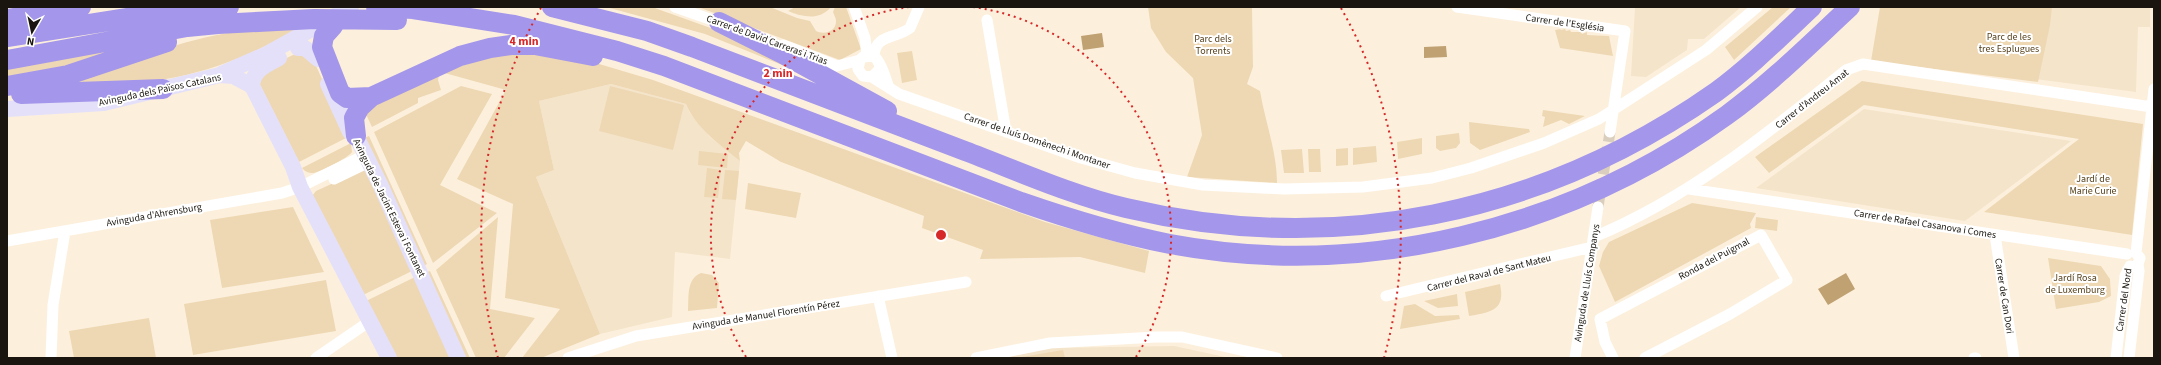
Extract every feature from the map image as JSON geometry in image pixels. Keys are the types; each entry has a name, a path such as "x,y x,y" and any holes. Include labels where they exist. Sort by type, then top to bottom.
{"highway":[{"path":"7,19 81,7"},
{"path":"7,37 153,14 229,7"},
{"path":"376,7 445,23 617,51"},
{"path":"552,7 593,16 654,34 1097,200 1175,218 1243,227 1291,229 1331,228 1384,223 1477,206 1553,181 1645,137 1717,91 1774,43 1812,7"},
{"path":"7,60 186,27 267,21 320,27 406,14 514,25 617,51 664,66 1021,202 1120,233 1172,244 1252,254 1364,252 1446,240 1514,223 1559,207 1627,176 1658,160 1727,114 1794,60 1850,7"},
{"path":"7,86 68,74 165,42 267,21"},
{"path":"719,22 845,87 940,142"},
{"path":"320,27 324,36 322,47 340,93 348,98 370,97"},
{"path":"356,136 354,118 360,107 370,97 460,56 511,45 535,45 604,58 712,85"},
{"path":"7,95 163,89"}],"street":[{"path":"351,7 320,27 298,48 261,68 253,80 252,86 293,167 308,193 389,358"},
{"path":"220,75 267,54 320,27 366,7"},
{"name":"Carrer de David Carreras i Trias","path":"675,7 837,66 870,59"},
{"path":"854,7 865,38 870,59 889,88"},
{"path":"870,59 878,42 910,28 919,7"},
{"name":"Carrer de l'Església","path":"1457,7 1625,32 1614,108"},
{"name":"Carrer de Lluís Domènech i Montaner","path":"870,59 858,69 860,73 863,76 872,77 899,94 1081,158 1135,173 1203,185 1284,189 1363,187 1432,178 1500,159 1544,143 1604,117 1614,108 1706,50 1757,7"},
{"path":"987,20 1006,132"},
{"path":"318,59 320,27"},
{"path":"298,48 306,48 318,59"},
{"name":"Avinguda de Jacint Esteva i Fontanet","path":"318,59 350,132 356,136 368,161 458,358"},
{"path":"870,59 879,70 872,77"},
{"name":"Carrer d'Andreu Amat","path":"1593,242 1689,189 1757,142 1846,70 1862,64 2152,107"},
{"name":"Avinguda dels Països Catalans","path":"7,109 104,103 220,75 232,76 252,86"},
{"name":"Carrer del Nord","path":"2116,358 2125,276 2140,258 2132,253 2154,89"},
{"path":"1610,132 1614,108"},
{"name":"Avinguda d'Ahrensburg","path":"7,240 282,193 308,193 368,161"},
{"path":"1713,173 1719,192"},
{"name":"Carrer de Rafael Casanova i Comes","path":"1700,181 1719,192"},
{"name":"Carrer de Rafael Casanova i Comes","path":"1689,189 1706,193 1719,192 1995,235 2132,253"},
{"name":"Avinguda de Lluís Companys","path":"1575,358 1598,207"},
{"path":"50,358 53,306 64,231"},
{"name":"Ronda del Puigmal","path":"1613,358 1605,342 1600,318 1761,235 1786,280 1730,314 1645,358"},
{"name":"Carrer de Can Dori","path":"1995,235 2014,358"},
{"name":"Carrer del Raval de Sant Mateu","path":"1386,296 1436,286 1593,242"},
{"name":"Carrer del Nord","path":"2129,358 2139,271 2134,265"},
{"name":"Avinguda de Manuel Florentín Pérez","path":"568,358 636,336 966,282"},
{"path":"878,296 892,358"},
{"path":"316,358 370,321"},
{"path":"976,358 1050,343 1156,337 1182,338 1277,358"}],"shaded area":[{"path":"1635,7 1741,7 1704,39 1688,39 1687,50 1646,77 1631,76"},
{"path":"2048,7 2150,7 2150,27 2138,27 2136,92 2035,79"},
{"path":"1102,33 1104,47 1083,50 1081,36"},
{"path":"1446,46 1447,57 1424,58 1424,47"},
{"path":"611,84 686,104 690,113 710,137 740,161 730,259 675,252 672,317 600,334 536,177 554,170 539,101"},
{"path":"1864,109 2071,141 1965,221 1756,188"},
{"path":"1846,273 1855,289 1828,305 1818,289"},
{"path":"1174,346 1230,358 1005,358 1050,348"}],"green space":[{"path":"606,7 652,7 719,31 817,79 705,34"},
{"path":"698,7 770,7 797,18 810,21 816,31 822,33 829,32 834,28 836,20 833,12 835,7 846,7 861,49 840,60"},
{"path":"795,7 831,7 816,16 805,16 788,11"},
{"name":"Parc dels Torrents","path":"1148,7 1252,7 1253,67 1247,84 1260,91 1273,148 1277,183 1187,177 1202,135 1193,78 1166,52 1151,28"},
{"path":"1773,7 1791,7 1734,60 1725,47"},
{"name":"Parc de les tres Esplugues","path":"1880,7 2052,7 2050,25 2038,82 1871,61"},
{"path":"300,27 256,51 209,69 149,82 65,87 124,63 206,37 254,30"},
{"path":"1565,29 1566,31 1570,30 1571,32 1581,32 1582,34 1587,32 1587,35 1609,36 1613,56 1560,48 1555,30"},
{"path":"154,40 113,56 7,79 7,66"},
{"path":"515,50 579,58 653,80 1045,222 1149,251 1145,273 1080,257 980,259 983,250 922,228 924,216 781,162 746,141 739,153 740,161 702,128 690,113 686,104 611,84 539,101 554,170 536,177 600,334 541,358 522,358 560,309 505,298 513,204 457,179 506,90 441,72"},
{"path":"912,51 917,80 902,83 897,53"},
{"path":"295,54 313,59 348,137 299,162 258,81 266,68"},
{"path":"440,71 438,80 441,90 418,98 418,103 372,127 364,110"},
{"name":"Jardí de Marie Curie","path":"1862,81 2143,124 2132,235 1984,212 2079,139 1864,105 1769,173 1755,157"},
{"path":"461,86 492,94 440,185 497,213 433,263 374,132"},
{"path":"610,86 684,105 673,150 599,131"},
{"path":"1543,110 1585,116 1569,124 1561,120 1543,127 1545,117 1542,116"},
{"path":"1469,122 1529,129 1530,132 1480,150 1470,143"},
{"path":"1459,133 1460,143 1456,148 1440,151 1436,148 1436,136"},
{"path":"369,136 427,264 422,267 364,138"},
{"path":"1422,138 1422,154 1398,159 1397,142"},
{"path":"351,143 352,152 350,155 334,164 313,173 307,172 302,168"},
{"path":"1376,146 1377,162 1353,165 1353,148"},
{"path":"1348,148 1348,165 1336,166 1336,149"},
{"path":"1302,149 1304,173 1284,173 1281,150"},
{"path":"1308,149 1320,149 1321,172 1309,172"},
{"path":"699,151 728,154 727,168 698,165"},
{"path":"707,168 721,170 718,198 704,197"},
{"path":"364,169 414,270 361,296 312,196 316,191"},
{"path":"725,170 739,171 736,200 722,199"},
{"path":"748,183 801,193 796,218 745,209"},
{"path":"1692,203 1756,213 1750,224 1751,228 1615,302 1599,266 1603,252 1609,242"},
{"path":"293,207 324,272 222,288 210,220"},
{"path":"498,217 490,309 535,318 504,358 476,358 436,270"},
{"path":"1756,217 1778,220 1777,231 1755,228"},
{"name":"Jardí Rosa de Luxemburg","path":"2048,258 2101,266 2110,279 2111,296 2099,302 2056,309"},
{"path":"430,271 470,358 463,358 425,273"},
{"path":"701,273 712,275 719,283 717,308 688,311 689,289 696,276"},
{"path":"417,276 454,358 393,358 364,302"},
{"path":"326,280 336,331 193,355 184,304"},
{"path":"1500,284 1501,300 1495,309 1469,316 1465,292"},
{"path":"1457,294 1458,306 1438,308 1424,301"},
{"path":"1415,304 1435,316 1459,315 1460,319 1400,329 1404,306"},
{"path":"149,318 156,358 74,358 69,331"},
{"path":"1063,350 1065,358 1016,358"}],"tunnel":[{"path":"1598,207 1610,132"}]}
